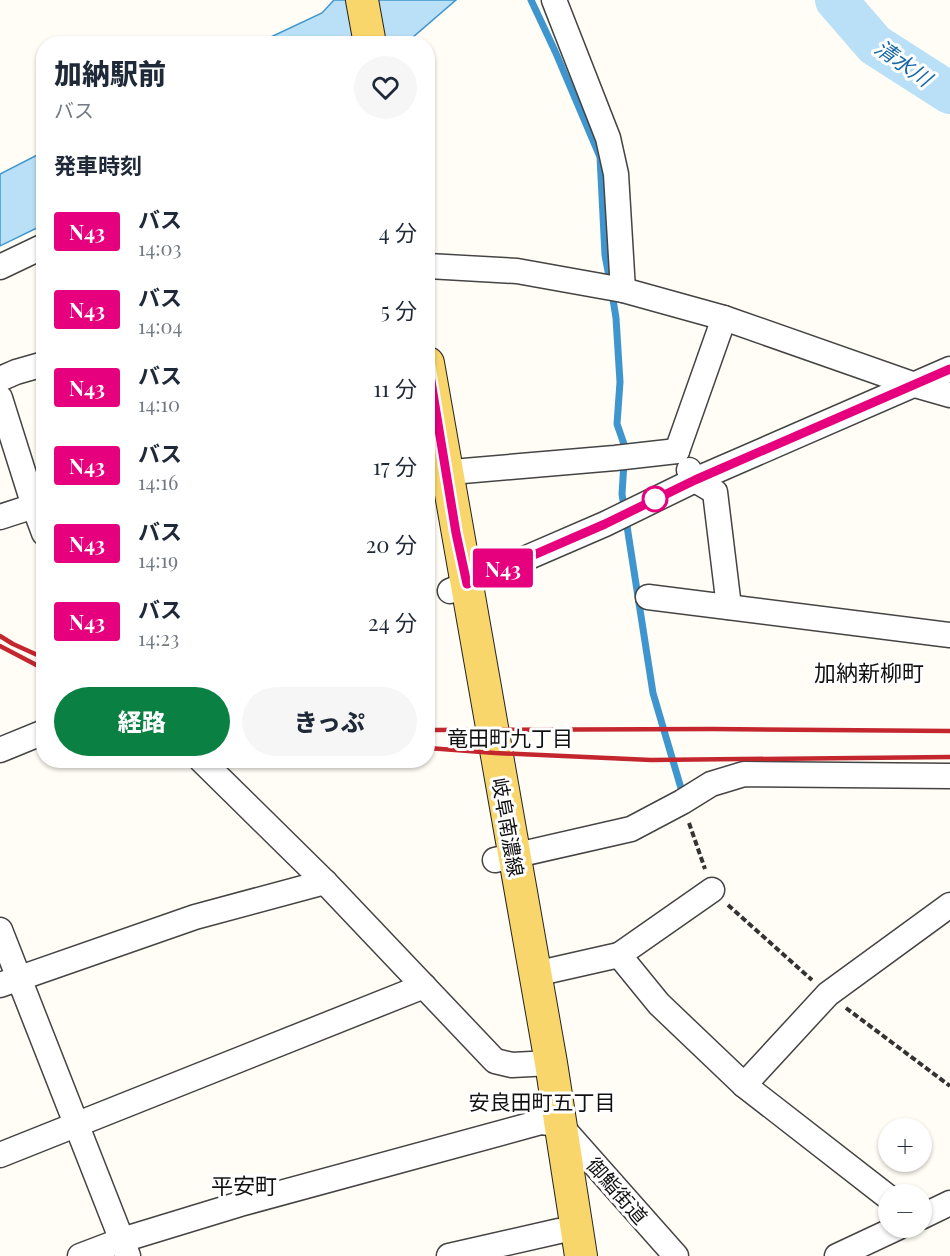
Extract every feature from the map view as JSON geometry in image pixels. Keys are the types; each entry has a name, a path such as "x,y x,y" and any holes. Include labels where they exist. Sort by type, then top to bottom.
{"main road":[{"path":"347,0 352,36"},
{"path":"363,0 369,36"},
{"name":"岐阜南濃線","path":"435,481 458,587 541,1064 550,1123 561,1244"},
{"name":"岐阜南濃線","path":"504,858 535,974 541,1064"},
{"name":"岐阜南濃線","path":"550,1123 581,1256"}],"street":[{"path":"554,0 608,138 616,174 612,288"},
{"path":"0,267 36,250"},
{"path":"435,266 517,271 612,288 724,318 949,396"},
{"path":"677,451 724,318"},
{"path":"0,379 36,366"},
{"path":"458,587 611,521 695,480 950,369"},
{"path":"0,398 36,497"},
{"path":"435,472 624,458 677,451"},
{"path":"677,451 695,480 716,492 729,607"},
{"path":"0,517 36,506"},
{"path":"648,597 950,635"},
{"path":"0,750 36,735"},
{"path":"209,768 325,882 495,1061 512,1065 541,1064"},
{"path":"504,858 631,829 711,784 744,774 950,776"},
{"path":"10,981 195,917 325,882"},
{"path":"535,974 619,955 712,890"},
{"path":"744,1084 828,994 950,905"},
{"path":"0,930 10,981 77,1124 125,1248"},
{"path":"619,955 659,1004 744,1084 878,1189"},
{"path":"0,1155 424,986"},
{"path":"80,1256 125,1248 240,1204 550,1123"},
{"name":"御鮨街道","path":"550,1123 676,1256"},
{"path":"932,1213 948,1208"},
{"path":"837,1256 878,1237"},
{"path":"449,1256 561,1244"}],"path":[{"path":"682,802 712,890 828,994 950,1086"}],"water":[{"path":"334,0 456,0 414,36 273,36 322,13"},
{"path":"36,156 36,228 0,246 0,174"}],"waterway":[{"path":"531,0 600,157 605,255 610,282"},
{"name":"清水川","path":"836,0 875,45 950,93"},
{"path":"612,293 620,382 617,424 625,447 622,494 653,693 683,795"}],"railway":[{"path":"0,636 36,654"},
{"path":"0,646 36,665"},
{"path":"435,730 950,731"},
{"path":"435,749 651,760 950,757"}],"bus line":[{"name":"N43","path":"435,406 456,533 467,584 605,524 695,480 950,369"}],"district":[{"name":"加納新柳町","path":"869,672"},
{"name":"竜田町九丁目","path":"510,737"},
{"name":"安良田町五丁目","path":"542,1101"},
{"name":"平安町","path":"244,1185"}]}
